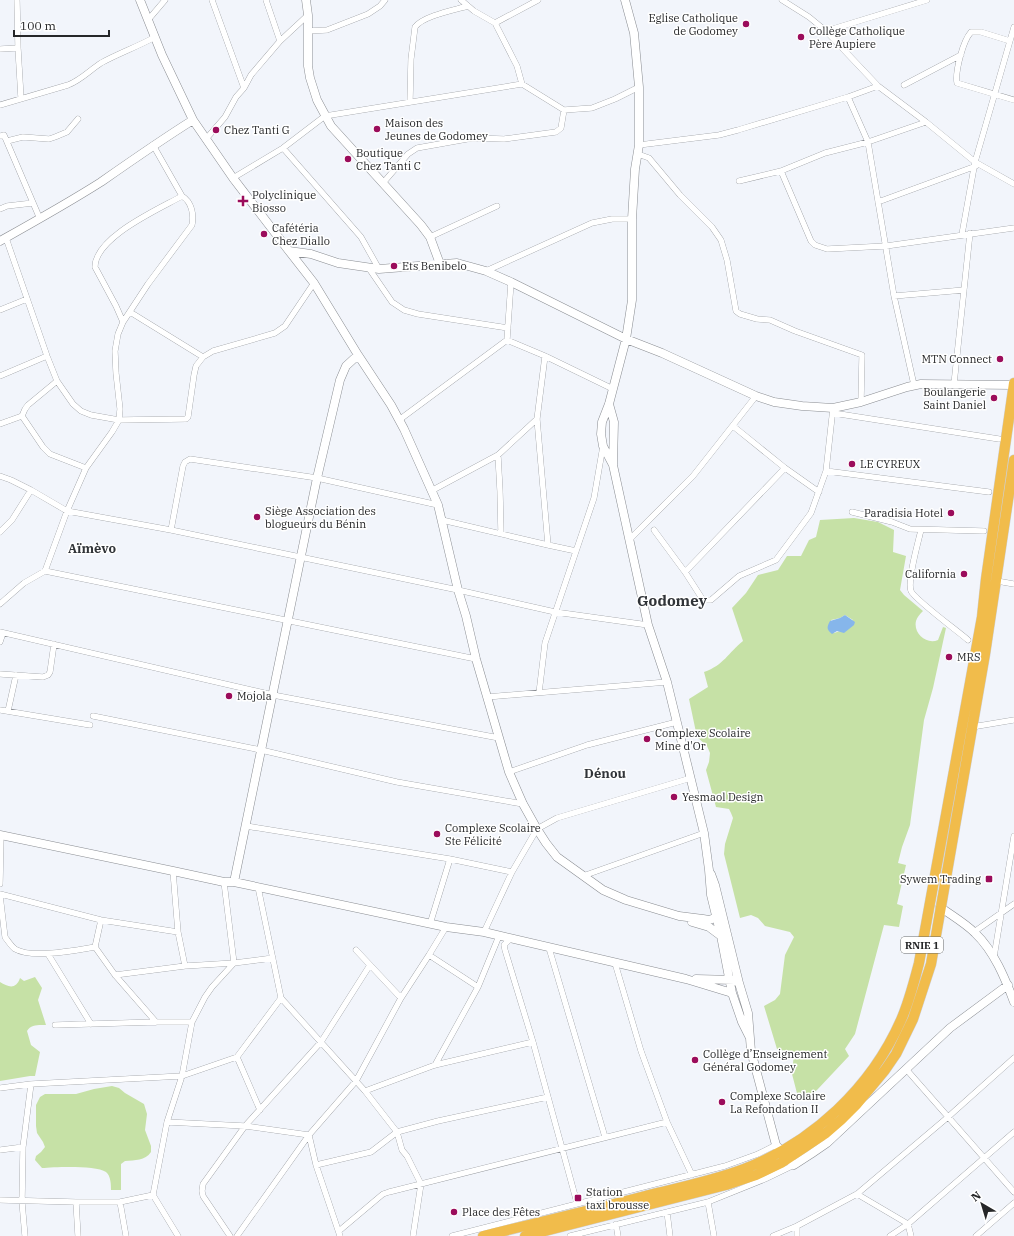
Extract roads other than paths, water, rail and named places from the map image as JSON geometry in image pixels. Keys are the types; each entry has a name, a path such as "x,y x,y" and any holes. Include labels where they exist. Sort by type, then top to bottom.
{"highway":[{"name":"RNIE 1","path":"525,1236 726,1185 756,1175 782,1163 784,1155 824,1122 854,1092 880,1058 900,1021 909,1000 919,963 982,617 986,579 1014,384"},
{"name":"RNIE 1","path":"483,1236 704,1181 784,1155 826,1133 851,1110 874,1084 896,1054 913,1019 931,964 997,581 1014,462"}],"main road":[{"path":"140,0 154,37 193,120 233,178 314,282 399,420 438,505 476,659 509,772 523,804 537,830 558,857 603,890 626,900 709,927 721,936"},
{"path":"306,0 308,15 307,54 310,78 317,100 325,116 331,126 413,215 430,237 440,264"},
{"path":"613,465 603,446 601,434 602,422 609,404 626,339 632,300 632,219 635,169 639,145 639,87 634,33 625,0"},
{"path":"3,240 100,182 153,145 193,120"},
{"path":"289,251 311,254 338,263 379,269 457,263 486,271 626,339 662,353 756,396 774,402 833,410 914,385 1014,384"},
{"path":"234,882 301,557 340,380 346,366 358,355"},
{"path":"609,404 614,422 613,465 629,540 648,625 668,682 704,833 709,870 716,885 721,936 732,993 742,1022 750,1038"},
{"path":"0,835 224,882 234,882 430,924 484,932 686,979 732,993"},
{"path":"940,907 974,932 988,948 1011,983 1014,1002"},
{"path":"679,916 720,921"},
{"path":"709,927 720,921"},
{"path":"720,921 748,1013 751,1051 784,1155 811,1154 836,1135 950,1028 1011,983"},
{"path":"686,979 734,980 739,983"}],"street":[{"path":"17,0 21,98"},
{"path":"148,20 165,0"},
{"path":"212,0 244,88"},
{"path":"266,0 280,40"},
{"path":"308,32 327,30 368,14 380,6 385,0"},
{"path":"461,0 495,23 517,66 522,84"},
{"path":"495,23 538,0"},
{"path":"782,0 809,17 826,31 878,86 926,122 976,165 1014,184"},
{"path":"903,0 907,6"},
{"path":"826,31 926,0"},
{"path":"410,102 415,27 426,19 468,6"},
{"path":"206,139 225,117 251,75 280,40 308,15"},
{"path":"962,234 976,165 1014,28"},
{"path":"1010,41 981,32 972,32 967,36 961,55 957,83 1014,100"},
{"path":"0,105 68,86 99,64 154,37"},
{"path":"0,49 18,48"},
{"path":"904,85 961,55"},
{"path":"233,178 283,148 325,116 522,84 564,110 592,108 639,87"},
{"path":"639,145 719,135 848,97 878,86"},
{"path":"848,97 868,142 894,296 914,385"},
{"path":"383,183 408,154 417,148 473,138 504,139 556,132 561,128 564,110"},
{"path":"7,142 24,137 49,139 66,132 78,119"},
{"path":"739,181 780,171 825,153 868,142 926,122"},
{"path":"0,136 4,135 40,219"},
{"path":"0,604 24,583 45,571 67,511 86,468 119,420 120,409 114,351 118,334 123,322 148,284 192,225 194,216 190,206 186,198 182,196 153,145"},
{"path":"283,148 361,237 379,269"},
{"path":"638,154 649,158 680,195 712,227 721,240 727,260 736,311 740,314 757,319 770,320 795,331 862,355 861,402"},
{"path":"878,202 976,165"},
{"path":"780,171 811,241 815,245 826,250 886,246 962,234 1014,228"},
{"path":"123,322 95,267 95,260 111,239 127,227 182,196"},
{"path":"0,209 7,206 34,203"},
{"path":"430,237 497,206"},
{"path":"486,271 592,223 612,219 632,219"},
{"path":"954,384 970,233"},
{"path":"3,240 57,381 73,404 81,411 91,415 119,420 186,420 188,417 196,366 203,357 213,351 275,333 280,330 285,326 314,282"},
{"path":"368,267 392,302 404,310 418,314 508,328"},
{"path":"399,420 507,340 511,282"},
{"path":"894,296 964,290"},
{"path":"0,310 26,298"},
{"path":"130,312 203,357"},
{"path":"507,340 545,356 613,389"},
{"path":"0,376 47,356"},
{"path":"545,356 537,420 548,545"},
{"path":"22,416 24,409 28,405 57,381"},
{"path":"629,540 693,476 756,396"},
{"path":"654,530 704,600 711,600 739,576 776,560 812,513 826,471 833,410 999,439"},
{"path":"22,416 43,447 50,454 86,468"},
{"path":"0,424 22,416"},
{"path":"431,491 498,455 537,420"},
{"path":"733,426 785,468 819,492"},
{"path":"539,692 546,643 594,498 603,446"},
{"path":"498,455 501,533"},
{"path":"171,530 182,466 190,459 318,478 438,505"},
{"path":"685,572 785,468"},
{"path":"826,471 989,492"},
{"path":"0,476 31,490 67,511 171,530 458,590 555,612 648,625"},
{"path":"0,532 12,520 31,490"},
{"path":"852,512 892,522 910,529 984,531"},
{"path":"442,520 576,551"},
{"path":"921,530 910,581 911,591 919,600 968,640"},
{"path":"45,571 476,659"},
{"path":"997,581 1014,584"},
{"path":"0,642 2,633 273,695 499,738"},
{"path":"0,674 43,677 48,675 50,672 54,644"},
{"path":"8,711 16,675"},
{"path":"487,696 668,682"},
{"path":"0,710 90,725"},
{"path":"93,716 261,750 397,782 523,804"},
{"path":"972,727 1014,720"},
{"path":"509,772 587,745 677,722"},
{"path":"484,932 512,872 537,830 557,818 691,778"},
{"path":"246,826 450,859 512,872"},
{"path":"583,876 704,833"},
{"path":"0,835 0,884"},
{"path":"994,958 1014,836"},
{"path":"430,924 450,859"},
{"path":"173,871 178,932 186,966"},
{"path":"178,1236 153,1195 167,1122 182,1076 192,1022 204,998 234,963 224,882"},
{"path":"258,887 281,998 365,1091 397,1132 402,1150 407,1156 421,1184 413,1236"},
{"path":"95,947 48,954 21,952 16,950 3,937 0,894 101,920 178,932"},
{"path":"974,932 1014,904"},
{"path":"101,920 95,947 115,975 156,1022"},
{"path":"237,1236 309,1135 356,1081 401,998 446,927"},
{"path":"434,1065 478,987 499,936"},
{"path":"510,939 504,945 505,950 533,1042 577,1203"},
{"path":"549,948 605,1138"},
{"path":"356,950 401,998"},
{"path":"48,954 91,1024"},
{"path":"429,956 478,987"},
{"path":"115,975 186,966 234,963 273,958"},
{"path":"615,963 641,1051 667,1122 692,1175"},
{"path":"230,1236 203,1196 203,1184 245,1126 321,1042 370,965"},
{"path":"0,1088 31,1084 182,1076 237,1057 281,998"},
{"path":"55,1025 192,1022"},
{"path":"365,1091 434,1065 533,1042"},
{"path":"237,1057 260,1110"},
{"path":"773,1236 797,1226 857,1194 948,1117 1014,1058"},
{"path":"906,1069 1014,1192"},
{"path":"25,1236 22,1202 23,1147 31,1084"},
{"path":"316,1165 371,1152 397,1132 438,1121 548,1097"},
{"path":"167,1122 245,1126 309,1135"},
{"path":"309,1135 316,1165 340,1233 383,1194 667,1122"},
{"path":"890,1236 908,1224 1014,1132"},
{"path":"0,1150 23,1147"},
{"path":"452,1236 692,1175 758,1154 784,1155"},
{"path":"570,1236 708,1202 765,1179 784,1155"},
{"path":"857,1194 908,1224 911,1236"},
{"path":"0,1200 22,1202 120,1202 153,1195"},
{"path":"76,1202 78,1236"},
{"path":"120,1202 126,1236"},
{"path":"708,1202 714,1236"},
{"path":"976,1236 1014,1203"},
{"path":"667,1212 670,1236"},
{"path":"616,1224 618,1236"},
{"path":"797,1226 797,1236"}],"water":[{"path":"845,615 855,622 854,625 844,633 837,631 832,634 828,628 830,621"}],"place":[{"name":"Eglise Catholique de Godomey","path":"746,24"},
{"name":"Collège Catholique Père Aupiere","path":"801,37"},
{"name":"Maison des Jeunes de Godomey","path":"377,129"},
{"name":"Chez Tanti G","path":"216,130"},
{"name":"Boutique Chez Tanti C","path":"348,159"},
{"name":"Polyclinique Biosso","path":"243,201"},
{"name":"Cafétéria Chez Diallo","path":"264,234"},
{"name":"Ets Benibelo","path":"394,266"},
{"name":"MTN Connect","path":"1000,359"},
{"name":"Boulangerie Saint Daniel","path":"994,398"},
{"name":"LE CYREUX","path":"852,464"},
{"name":"Paradisia Hotel","path":"951,513"},
{"name":"Siège Association des blogueurs du Bénin","path":"257,517"},
{"name":"California","path":"964,574"},
{"name":"MRS","path":"949,657"},
{"name":"Mojola","path":"229,696"},
{"name":"Complexe Scolaire Mine d'Or","path":"647,739"},
{"name":"Yesmaol Design","path":"674,797"},
{"name":"Complexe Scolaire Ste Félicité","path":"437,834"},
{"name":"Sywem Trading","path":"989,879"},
{"name":"Collège d’Enseignement Général Godomey","path":"695,1060"},
{"name":"Complexe Scolaire La Refondation II","path":"722,1102"},
{"name":"Station taxi brousse","path":"578,1198"},
{"name":"Place des Fêtes","path":"454,1212"}],"district":[{"name":"Aïmèvo","path":"92,548"},
{"name":"Godomey","path":"672,600"},
{"name":"Dénou","path":"605,773"}]}
